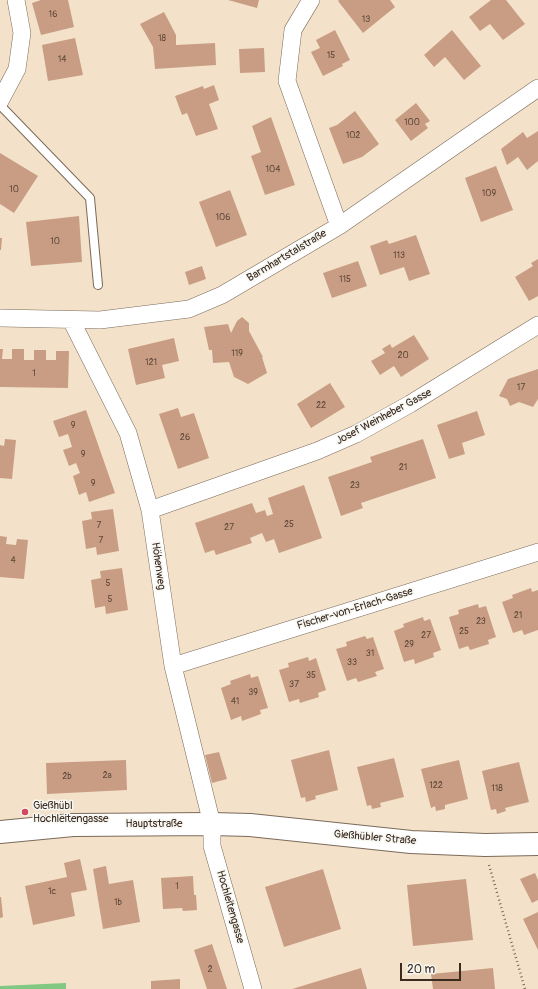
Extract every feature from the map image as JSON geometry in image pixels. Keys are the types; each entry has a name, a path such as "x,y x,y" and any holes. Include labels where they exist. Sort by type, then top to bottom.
{"main road":[{"name":"Hauptstraße","path":"0,832 73,825 212,824"},
{"name":"Gießhübler Straße","path":"212,824 250,825 411,842 485,845 538,844"}],"street":[{"path":"0,101 17,69 22,33 16,0"},
{"path":"311,0 293,30 287,81 339,226"},
{"name":"Barmhartstalstraße","path":"0,318 100,320 189,309 222,295 339,226 538,88"},
{"name":"Höhenweg","path":"71,320 128,433 150,510 173,666 212,824"},
{"name":"Josef Weinheber Gasse","path":"150,510 317,451 356,434 410,404 538,325"},
{"name":"Fischer-von-Erlach-Gasse","path":"173,666 538,552"},
{"name":"Hochleitengasse","path":"212,824 212,846 253,989"}],"lane":[{"path":"0,105 90,198 98,285"}],"path":[{"path":"485,845 525,989"}],"green space":[{"path":"66,983 66,989 0,989 0,986"}],"building":[{"path":"41,0 68,0 74,27 41,35 32,3"},
{"path":"228,0 259,0 257,8"},
{"path":"390,0 395,7 363,33 338,1"},
{"path":"491,0 506,0 525,24 503,40 490,24 480,31 469,17"},
{"path":"164,12 176,35 176,45 215,43 216,65 155,69 153,47 140,24"},
{"path":"335,30 350,60 342,64 343,66 323,76 311,52 320,48 316,40"},
{"path":"452,30 481,66 464,80 445,57 434,67 424,55"},
{"path":"75,38 83,75 48,81 42,45"},
{"path":"264,48 265,72 240,73 239,49"},
{"path":"214,85 219,100 209,104 218,129 196,136 187,113 182,115 175,96 203,86 204,89"},
{"path":"416,103 430,121 425,124 428,128 411,141 395,120"},
{"path":"355,111 379,144 362,157 343,164 329,128 337,125"},
{"path":"271,117 295,185 265,195 251,156 261,152 252,126"},
{"path":"538,131 538,161 527,170 518,157 507,165 501,149 523,132 527,138"},
{"path":"0,153 38,176 14,213 0,204"},
{"path":"496,166 513,210 481,222 465,178"},
{"path":"230,190 247,235 216,247 199,202"},
{"path":"79,216 82,262 31,266 26,222"},
{"path":"416,235 430,274 409,281 404,267 380,275 370,246 387,240 389,244"},
{"path":"0,238 2,238 1,250 0,250"},
{"path":"538,259 538,296 529,301 515,277 533,266 531,263"},
{"path":"358,261 367,286 332,298 323,273"},
{"path":"202,266 206,279 189,285 185,272"},
{"path":"242,317 249,323 249,331 263,357 267,373 248,384 234,377 229,362 213,363 212,350 209,350 204,327 228,324 231,333 237,321"},
{"path":"414,335 429,359 401,377 394,366 380,375 371,361 385,353 382,349 390,344 392,348"},
{"path":"174,338 179,361 162,365 165,378 136,385 128,349"},
{"path":"0,349 3,349 2,359 12,359 12,349 24,349 24,360 34,360 34,350 46,350 46,360 56,360 56,351 69,351 68,388 0,387"},
{"path":"538,369 538,399 533,407 519,402 510,406 507,399 499,396 508,379"},
{"path":"330,383 345,407 311,428 297,404"},
{"path":"178,408 181,417 194,413 209,458 178,469 159,414"},
{"path":"86,410 115,493 89,502 86,492 79,495 73,476 80,473 76,463 69,466 63,450 72,447 68,434 59,437 53,421"},
{"path":"477,411 485,435 462,443 465,454 449,459 437,425"},
{"path":"5,439 16,440 12,479 0,478 0,445 4,446"},
{"path":"423,439 436,478 361,503 363,508 341,516 328,477 372,462 370,457"},
{"path":"304,485 322,538 279,553 274,539 266,542 262,533 250,538 252,543 216,555 214,550 205,553 195,523 252,503 256,513 265,510 267,516 273,514 268,498"},
{"path":"113,509 119,551 97,555 96,547 86,549 82,521 92,519 91,512"},
{"path":"0,536 7,537 6,544 16,545 17,539 28,540 24,579 0,577"},
{"path":"122,568 128,610 106,614 105,606 95,608 91,580 101,578 100,571"},
{"path":"531,588 532,592 538,590 538,630 524,635 522,630 513,633 502,602 513,598 512,595"},
{"path":"478,604 479,608 486,606 496,637 488,640 489,644 470,650 468,646 459,649 449,617 459,614 458,610"},
{"path":"423,617 424,621 430,619 441,650 433,653 434,657 415,664 414,659 404,662 394,631 404,627 403,624"},
{"path":"365,636 367,639 373,637 384,669 375,672 377,676 358,682 356,678 347,681 336,649 347,646 346,642"},
{"path":"308,657 309,661 316,658 326,690 318,693 319,697 300,703 299,699 289,702 279,670 289,667 288,663"},
{"path":"250,674 251,678 258,676 268,708 260,710 261,714 242,721 241,716 231,720 221,688 231,684 230,681"},
{"path":"329,750 338,790 315,796 316,799 306,802 305,797 301,798 291,760"},
{"path":"219,752 227,779 212,783 205,755"},
{"path":"394,758 404,797 380,803 381,807 372,809 371,805 367,806 357,767"},
{"path":"126,760 127,790 47,794 46,763"},
{"path":"459,760 468,799 445,805 445,809 436,811 435,806 431,808 421,769"},
{"path":"519,762 529,802 505,808 506,811 497,814 496,809 491,810 482,771"},
{"path":"80,859 87,890 71,893 75,916 33,925 25,886 67,877 64,863"},
{"path":"106,866 109,884 133,880 140,922 103,929 93,869"},
{"path":"323,869 341,929 284,947 265,887"},
{"path":"535,873 538,880 538,900 532,903 520,879"},
{"path":"193,876 194,895 196,895 197,910 183,911 182,908 163,909 161,878"},
{"path":"466,879 473,940 413,946 407,885"},
{"path":"0,897 3,917 0,918"},
{"path":"538,912 538,950 523,919"},
{"path":"212,944 227,989 207,989 194,950"},
{"path":"361,968 367,989 292,989"},
{"path":"493,968 495,989 433,989 431,974"},
{"path":"180,979 180,989 151,989 151,981"}],"place":[{"name":"Gießhübl Hochleitengasse","path":"25,812"}]}
